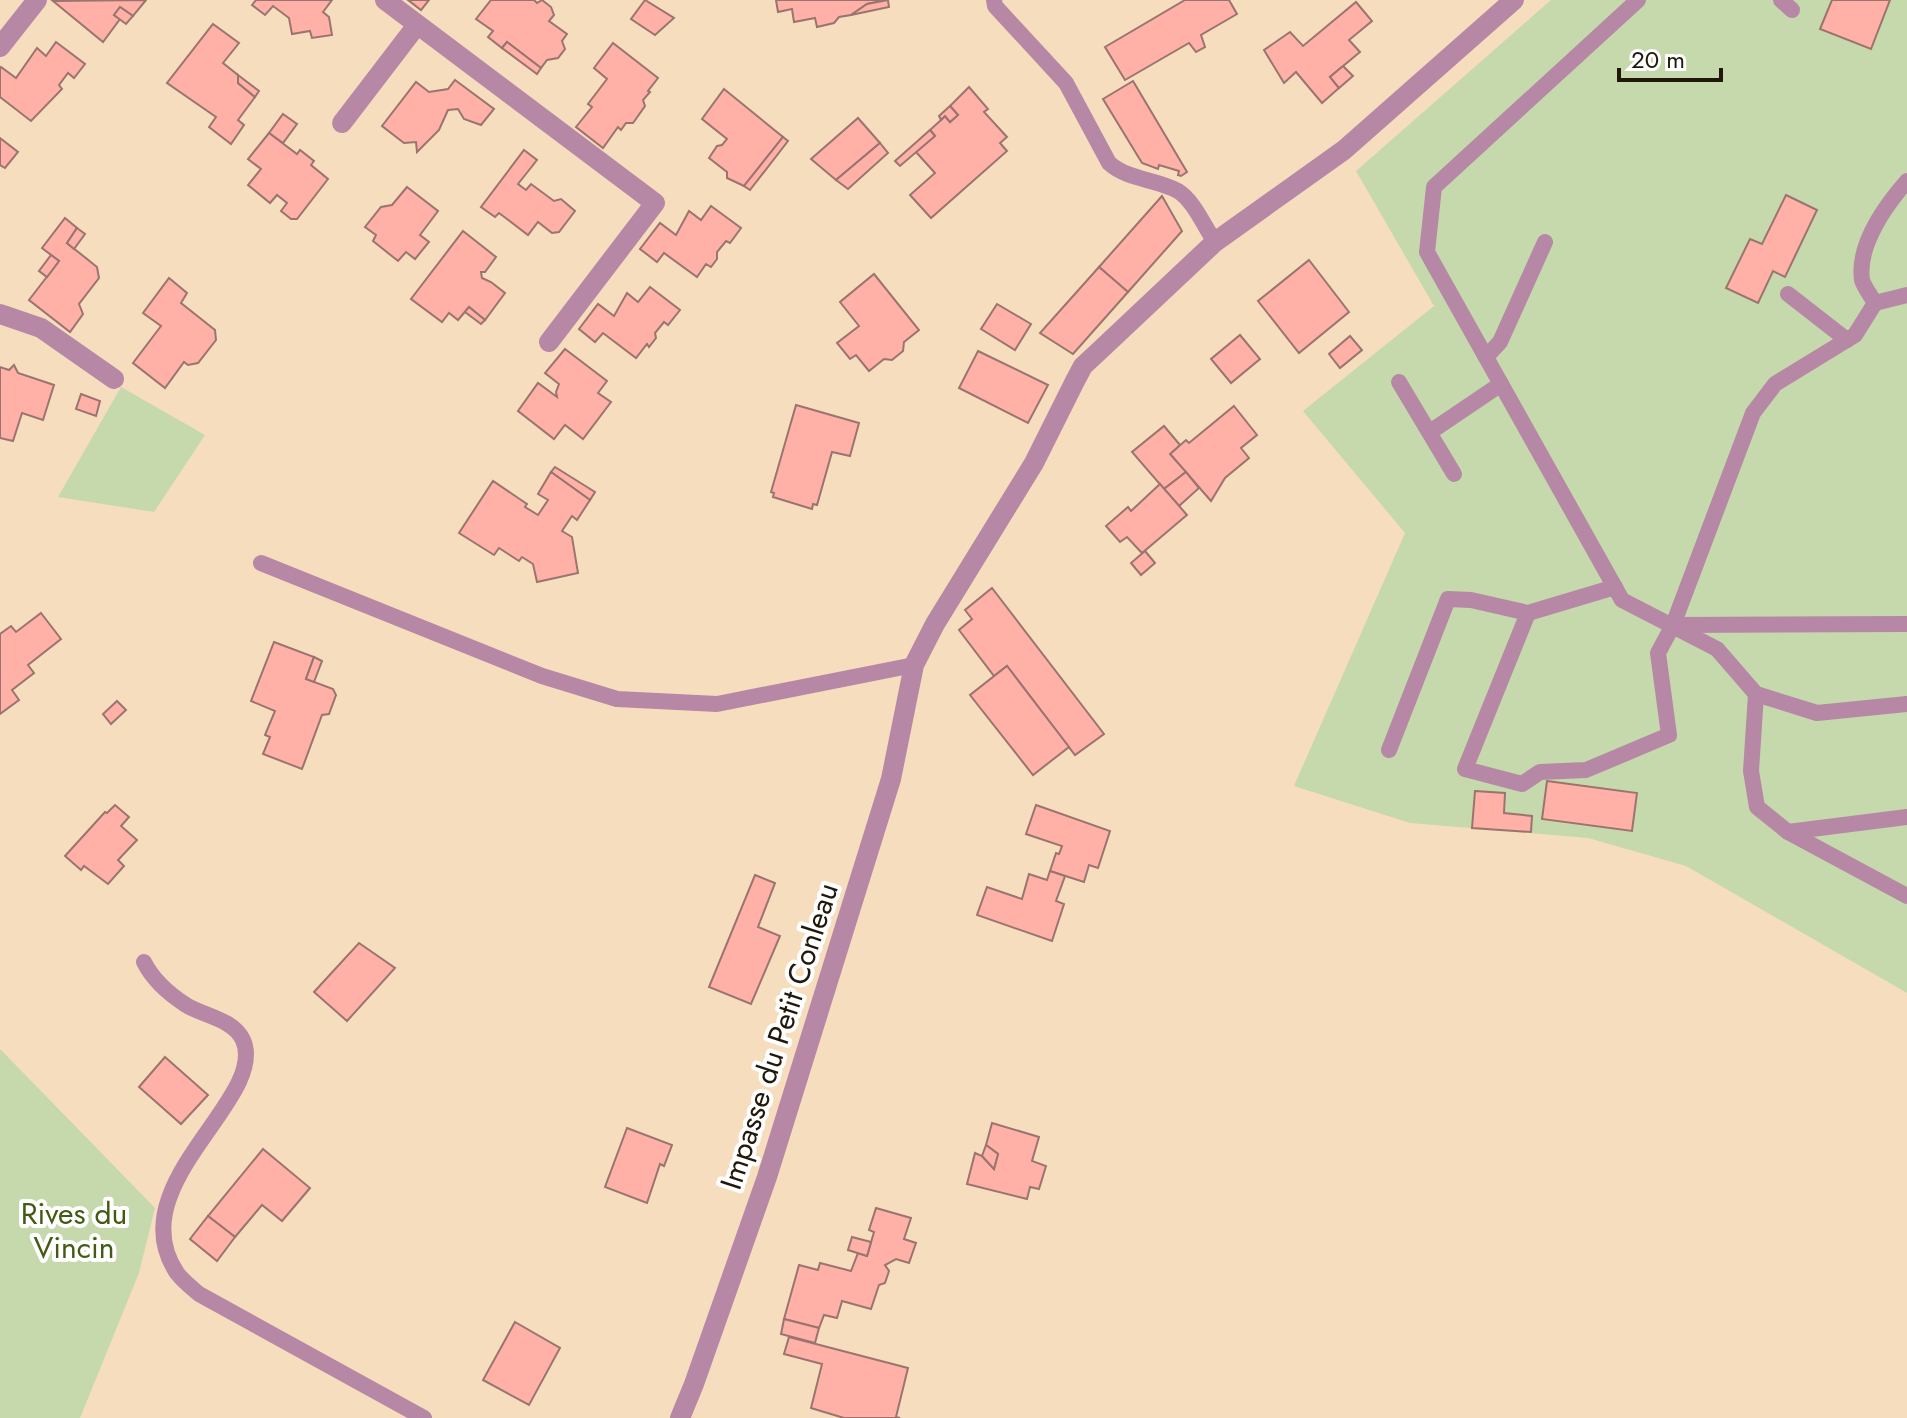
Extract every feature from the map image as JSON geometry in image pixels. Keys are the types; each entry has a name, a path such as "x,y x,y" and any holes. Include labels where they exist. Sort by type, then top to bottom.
{"street":[{"path":"0,47 37,0"},
{"path":"385,0 655,203 549,342"},
{"name":"Impasse du Petit Conleau","path":"680,1418 767,1177 886,794 914,665 935,624 1034,463 1083,366 1215,242 1344,150 1514,0"},
{"path":"342,123 417,25"},
{"path":"0,314 41,328 114,379"}],"lane":[{"path":"994,0 995,6 1066,83 1109,163 1117,171 1177,191 1186,198 1215,242"},
{"path":"1638,0 1434,187 1427,252 1622,600 1717,649 1756,694 1817,713 1907,704"},
{"path":"1875,303 1862,282 1863,259 1886,204 1907,181"},
{"path":"1486,357 1500,342 1545,242"},
{"path":"1788,294 1847,340"},
{"path":"1528,613 1465,769 1522,784 1540,772 1586,770 1669,735 1658,653 1673,625 1753,413 1775,384 1855,335 1875,303 1907,295"},
{"path":"1399,382 1454,474"},
{"path":"1430,432 1501,384"},
{"path":"261,563 542,676 617,699 717,704 914,665"},
{"path":"1389,750 1448,599 1471,600 1528,613 1615,587"},
{"path":"1673,625 1907,624"},
{"path":"1756,694 1751,771 1757,807 1788,832 1907,896"},
{"path":"1788,832 1907,817"},
{"path":"144,962 158,982 188,1007 234,1028 243,1040 245,1057 240,1076 227,1102 171,1189 164,1241 177,1273 199,1294 424,1418"}],"green space":[{"path":"1551,0 1907,0 1907,993 1686,866 1588,838 1410,823 1294,786 1405,533 1303,411 1434,306 1356,171"},
{"path":"121,387 205,435 154,512 58,497"},
{"name":"Rives du Vincin","path":"0,1049 155,1208 139,1273 80,1418 0,1418"}],"building":[{"path":"146,0 133,16 120,7 114,15 120,19 103,42 53,1"},
{"path":"256,0 332,0 323,12 329,17 332,35 312,38 310,31 292,34 289,18 273,6 265,15 252,5"},
{"path":"408,0 429,0 421,10"},
{"path":"491,0 534,0 537,3 542,0 551,7 554,15 549,21 567,34 562,41 565,49 558,58 547,60 541,68 507,42 502,48 488,37 493,31 476,19"},
{"path":"645,0 674,18 655,35 631,19"},
{"path":"776,0 887,0 867,4 851,15 839,17 834,23 817,27 815,18 794,22 792,9 778,12"},
{"path":"888,0 889,7 851,15 867,4"},
{"path":"1185,0 1229,0 1237,14 1201,35 1205,47 1196,52 1189,43 1125,80 1105,47"},
{"path":"1832,0 1890,0 1871,49 1820,29"},
{"path":"1356,2 1372,21 1349,40 1360,52 1330,77 1339,88 1322,103 1296,72 1284,83 1264,50 1290,32 1303,46"},
{"path":"120,7 133,16 126,24 114,15"},
{"path":"213,24 239,43 223,63 238,75 238,83 255,97 238,120 244,125 231,144 209,127 216,117 167,83"},
{"path":"56,42 85,64 74,78 68,73 59,85 62,89 31,121 0,97 0,69 16,78 37,48 46,56"},
{"path":"507,42 541,68 537,74 502,48"},
{"path":"613,43 658,78 643,100 645,106 633,123 626,123 621,130 618,127 603,148 576,127 592,107 588,104 607,79 594,68"},
{"path":"1343,66 1353,76 1339,88 1330,77"},
{"path":"238,75 259,91 255,97 238,83"},
{"path":"455,80 494,109 481,125 464,119 458,109 448,110 439,130 417,152 416,142 404,143 382,126 416,82 429,92 448,89"},
{"path":"1133,81 1187,172 1181,176 1178,175 1179,171 1159,165 1158,169 1142,163 1103,99"},
{"path":"969,87 988,109 984,112 1007,137 1000,143 1007,151 931,218 910,195 935,173 916,152 935,136 930,130 945,116 950,122 958,115 950,106"},
{"path":"724,89 783,137 744,186 727,178 727,172 709,158 717,146 727,139 702,119"},
{"path":"950,106 958,115 950,122 945,116 941,120 939,116"},
{"path":"283,114 297,124 283,143 269,133"},
{"path":"858,118 880,143 836,180 811,159"},
{"path":"930,130 935,136 900,166 895,161"},
{"path":"269,133 297,154 300,150 314,161 311,165 328,179 297,219 291,219 281,211 287,203 277,195 270,203 248,185 261,169 248,159"},
{"path":"783,137 788,141 750,190 744,186"},
{"path":"0,138 18,152 5,168 0,165"},
{"path":"880,143 888,153 848,189 836,180"},
{"path":"524,150 537,160 518,184 526,190 531,184 554,201 561,199 575,211 559,232 552,233 538,222 528,235 499,213 495,217 481,207"},
{"path":"407,187 438,211 420,235 429,242 415,259 406,252 398,261 373,241 376,235 365,227 381,207 392,205"},
{"path":"1786,195 1817,210 1785,277 1773,271 1758,303 1726,288 1750,239 1762,244"},
{"path":"1162,196 1182,231 1128,292 1099,267"},
{"path":"711,206 741,228 730,243 726,241 717,252 717,259 711,267 706,264 697,277 664,253 657,262 640,249 660,223 676,235 689,211 701,220"},
{"path":"65,218 77,228 67,243 97,267 99,278 79,304 83,314 70,332 29,300 59,261 42,248"},
{"path":"77,228 85,234 74,249 67,243"},
{"path":"463,231 496,257 485,272 481,272 482,278 505,293 485,320 469,307 458,320 449,313 442,322 411,299"},
{"path":"51,255 59,261 47,277 39,271"},
{"path":"1309,260 1349,312 1299,353 1258,301"},
{"path":"1099,267 1128,292 1073,354 1040,333"},
{"path":"874,274 919,330 904,342 903,351 892,360 884,359 869,371 856,355 850,359 837,343 859,326 840,302"},
{"path":"169,278 187,293 181,303 215,330 216,340 198,363 188,365 184,362 165,388 133,363 161,326 143,313"},
{"path":"650,287 680,310 668,325 664,322 649,347 647,344 636,358 603,333 595,342 579,329 598,304 614,316 627,293 638,302"},
{"path":"997,304 1031,324 1015,350 981,329"},
{"path":"469,307 485,320 481,324 465,312"},
{"path":"1240,335 1260,359 1231,383 1211,359"},
{"path":"1350,336 1362,350 1340,368 1329,354"},
{"path":"565,349 607,381 598,393 611,402 583,439 565,425 554,439 518,411 538,383 557,397 559,384 545,373"},
{"path":"978,351 1048,385 1028,423 959,388"},
{"path":"14,365 18,373 54,385 43,420 22,413 13,441 0,438 0,367 9,370"},
{"path":"81,394 100,401 96,416 76,409"},
{"path":"796,405 859,423 850,456 832,452 817,505 813,504 812,509 773,497 774,493 771,492"},
{"path":"1234,406 1257,435 1241,448 1249,458 1225,478 1211,501 1170,454 1186,440 1189,443"},
{"path":"1164,426 1180,445 1170,454 1186,472 1164,489 1132,452"},
{"path":"555,467 595,492 590,500 551,472"},
{"path":"551,472 590,500 577,520 572,516 562,531 572,537 578,573 537,582 533,564 522,557 519,561 499,548 494,555 459,533 493,481 538,515 548,500 538,494"},
{"path":"1186,472 1199,488 1179,506 1164,489"},
{"path":"1160,484 1187,515 1142,553 1127,537 1120,542 1106,526 1128,507 1131,511"},
{"path":"1145,551 1155,563 1141,575 1131,563"},
{"path":"992,588 1104,734 1075,755 1007,666 994,676 959,630 972,619 965,610"},
{"path":"41,613 61,639 28,665 34,673 12,690 19,700 0,714 0,634 11,626 16,632"},
{"path":"274,642 314,657 306,679 333,689 336,695 329,714 322,715 302,769 263,754 270,737 265,735 275,711 251,701"},
{"path":"314,657 322,661 314,682 306,679"},
{"path":"1007,666 1069,747 1033,775 970,695"},
{"path":"117,701 126,710 111,724 103,714"},
{"path":"1547,781 1637,793 1632,831 1542,819"},
{"path":"1475,791 1505,793 1504,813 1532,816 1531,832 1472,828"},
{"path":"115,805 129,817 121,826 137,840 118,860 124,866 108,884 84,866 81,870 65,856"},
{"path":"1036,805 1110,831 1098,868 1089,865 1084,882 1050,871 1062,846 1026,834"},
{"path":"1050,871 1065,876 1056,901 1064,904 1052,941 977,915 987,887 1022,899 1029,874 1047,880"},
{"path":"755,875 775,883 758,927 780,936 751,1004 709,987"},
{"path":"359,943 395,968 347,1021 314,992"},
{"path":"165,1057 208,1095 181,1124 139,1087"},
{"path":"992,1123 1039,1137 1032,1161 1046,1166 1039,1189 1030,1187 1027,1199 967,1184 975,1153 994,1169 998,1154 986,1145"},
{"path":"627,1128 672,1145 664,1166 660,1164 647,1203 605,1187"},
{"path":"986,1145 998,1154 994,1169 982,1156"},
{"path":"263,1149 310,1188 282,1221 262,1205 235,1237 208,1216"},
{"path":"876,1208 911,1218 904,1239 916,1243 909,1263 896,1259 885,1265 889,1271 885,1283 879,1285 871,1309 842,1301 837,1318 824,1315 819,1328 784,1319 799,1265 818,1270 820,1263 851,1271 858,1253 867,1256 874,1232 869,1230"},
{"path":"208,1216 235,1237 217,1261 190,1239"},
{"path":"852,1237 871,1242 867,1256 848,1250"},
{"path":"784,1319 819,1328 815,1343 781,1334"},
{"path":"515,1322 560,1348 529,1405 483,1380"},
{"path":"789,1337 908,1368 896,1417 900,1418 844,1418 811,1408 822,1364 784,1354"}]}
